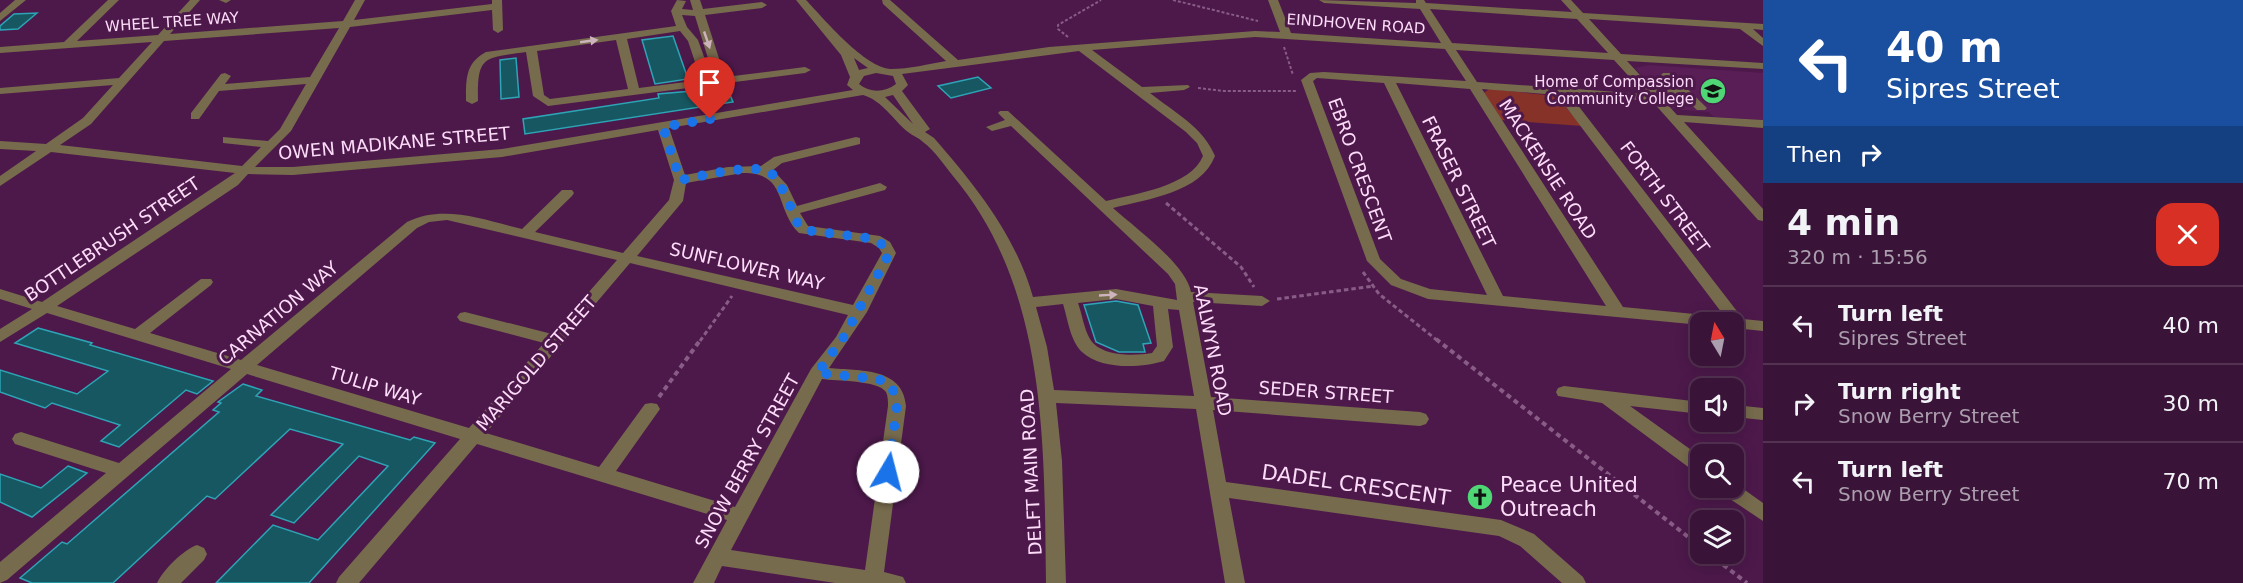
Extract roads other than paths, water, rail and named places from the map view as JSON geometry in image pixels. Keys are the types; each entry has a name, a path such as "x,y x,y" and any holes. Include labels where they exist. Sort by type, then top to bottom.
{"street":[{"path":"1,16 21,0"},
{"path":"68,44 114,0"},
{"path":"0,182 52,148 87,121 195,0"},
{"name":"BOTTLEBRUSH STREET","path":"0,337 233,182 272,145 292,122 360,0"},
{"path":"676,4 694,0 720,80"},
{"path":"801,0 831,34 854,69 854,78"},
{"path":"1274,0 1282,31"},
{"path":"1324,0 1421,3 1501,11 1763,27"},
{"path":"1492,0 1501,11"},
{"path":"1566,0 1763,217"},
{"path":"886,2 951,64"},
{"path":"497,3 498,30"},
{"name":"WHEEL TREE WAY","path":"0,50 346,24 497,3"},
{"name":"MACKENSIE ROAD","path":"1421,3 1618,312"},
{"path":"676,4 698,13 725,15 758,9"},
{"path":"676,4 682,28 693,40 707,81"},
{"path":"1743,26 1763,43"},
{"path":"472,101 472,69 475,62 490,54 682,28"},
{"name":"EINDHOVEN ROAD","path":"854,78 867,71 951,64 1081,47 1282,31 1447,45 1763,66"},
{"path":"831,34 869,64 888,71"},
{"path":"621,37 634,92"},
{"path":"1081,47 1197,136 1209,156 1205,168 1196,176 1154,192 1104,206"},
{"path":"531,49 539,96 544,101 555,103 707,81 805,70"},
{"name":"EINDHOVEN ROAD","path":"866,92 884,94 951,64"},
{"name":"DELFT MAIN ROAD","path":"888,71 901,77 899,87 902,102 923,126 928,140"},
{"name":"EBRO CRESCENT","path":"1685,92 1651,94 1561,92 1314,75 1307,80 1303,94 1374,261 1395,282 1428,294 1690,319"},
{"path":"1667,75 1701,108"},
{"path":"195,116 225,76"},
{"name":"DELFT MAIN ROAD","path":"854,78 857,89 889,104 912,128 928,140 988,214 1008,249 1029,303 1049,396 1056,583"},
{"name":"OWEN MADIKANE STREET","path":"788,102 854,78"},
{"path":"216,88 314,80"},
{"name":"FRASER STREET","path":"1388,80 1498,301"},
{"path":"0,91 125,81"},
{"path":"1138,91 1184,87"},
{"name":"OWEN MADIKANE STREET","path":"0,145 52,148 244,171 316,170 502,153 663,127 788,102 866,92"},
{"name":"FORTH STREET","path":"1561,92 1724,312"},
{"name":"AALWYN ROAD","path":"992,127 1009,117 1173,271 1182,283 1235,583"},
{"path":"1672,118 1763,124"},
{"path":"663,127 680,180 749,168 764,170 778,160 856,141"},
{"path":"227,140 272,145"},
{"name":"SNOW BERRY STREET","path":"703,583 817,373 842,340 887,258 888,249 885,244 869,238 810,232 801,227 773,175 764,170"},
{"name":"MARIGOLD STREET","path":"346,583 676,201 680,180"},
{"path":"792,211 880,187"},
{"path":"525,234 567,193"},
{"name":"CARNATION WAY","path":"0,574 418,221 433,216 447,216 627,258"},
{"name":"SUNFLOWER WAY","path":"627,258 858,312"},
{"path":"137,335 206,282"},
{"name":"TULIP WAY","path":"0,294 739,516"},
{"path":"1029,303 1070,301 1116,294 1160,302 1262,301"},
{"path":"1070,301 1082,340 1091,352 1101,357 1139,360 1158,357 1165,347 1160,302"},
{"path":"465,317 556,340"},
{"name":"EBRO CRESCENT","path":"1744,324 1763,326"},
{"path":"817,373 878,379 886,382 895,392 897,406 873,582"},
{"path":"1564,392 1690,407"},
{"name":"SEDER STREET","path":"1049,396 1203,403 1420,419"},
{"path":"1608,399 1690,459"},
{"path":"603,475 651,409"},
{"path":"1744,412 1763,414"},
{"path":"21,439 122,471"},
{"name":"DADEL CRESCENT","path":"1219,489 1501,528 1527,540 1576,583"},
{"path":"1742,498 1763,513"},
{"path":"167,583 197,554"},
{"path":"717,558 873,582 896,583"}],"place":[{"name":"Home of Compassion Community College","path":"1713,91"},
{"name":"Peace United Outreach","path":"1480,497"}]}
